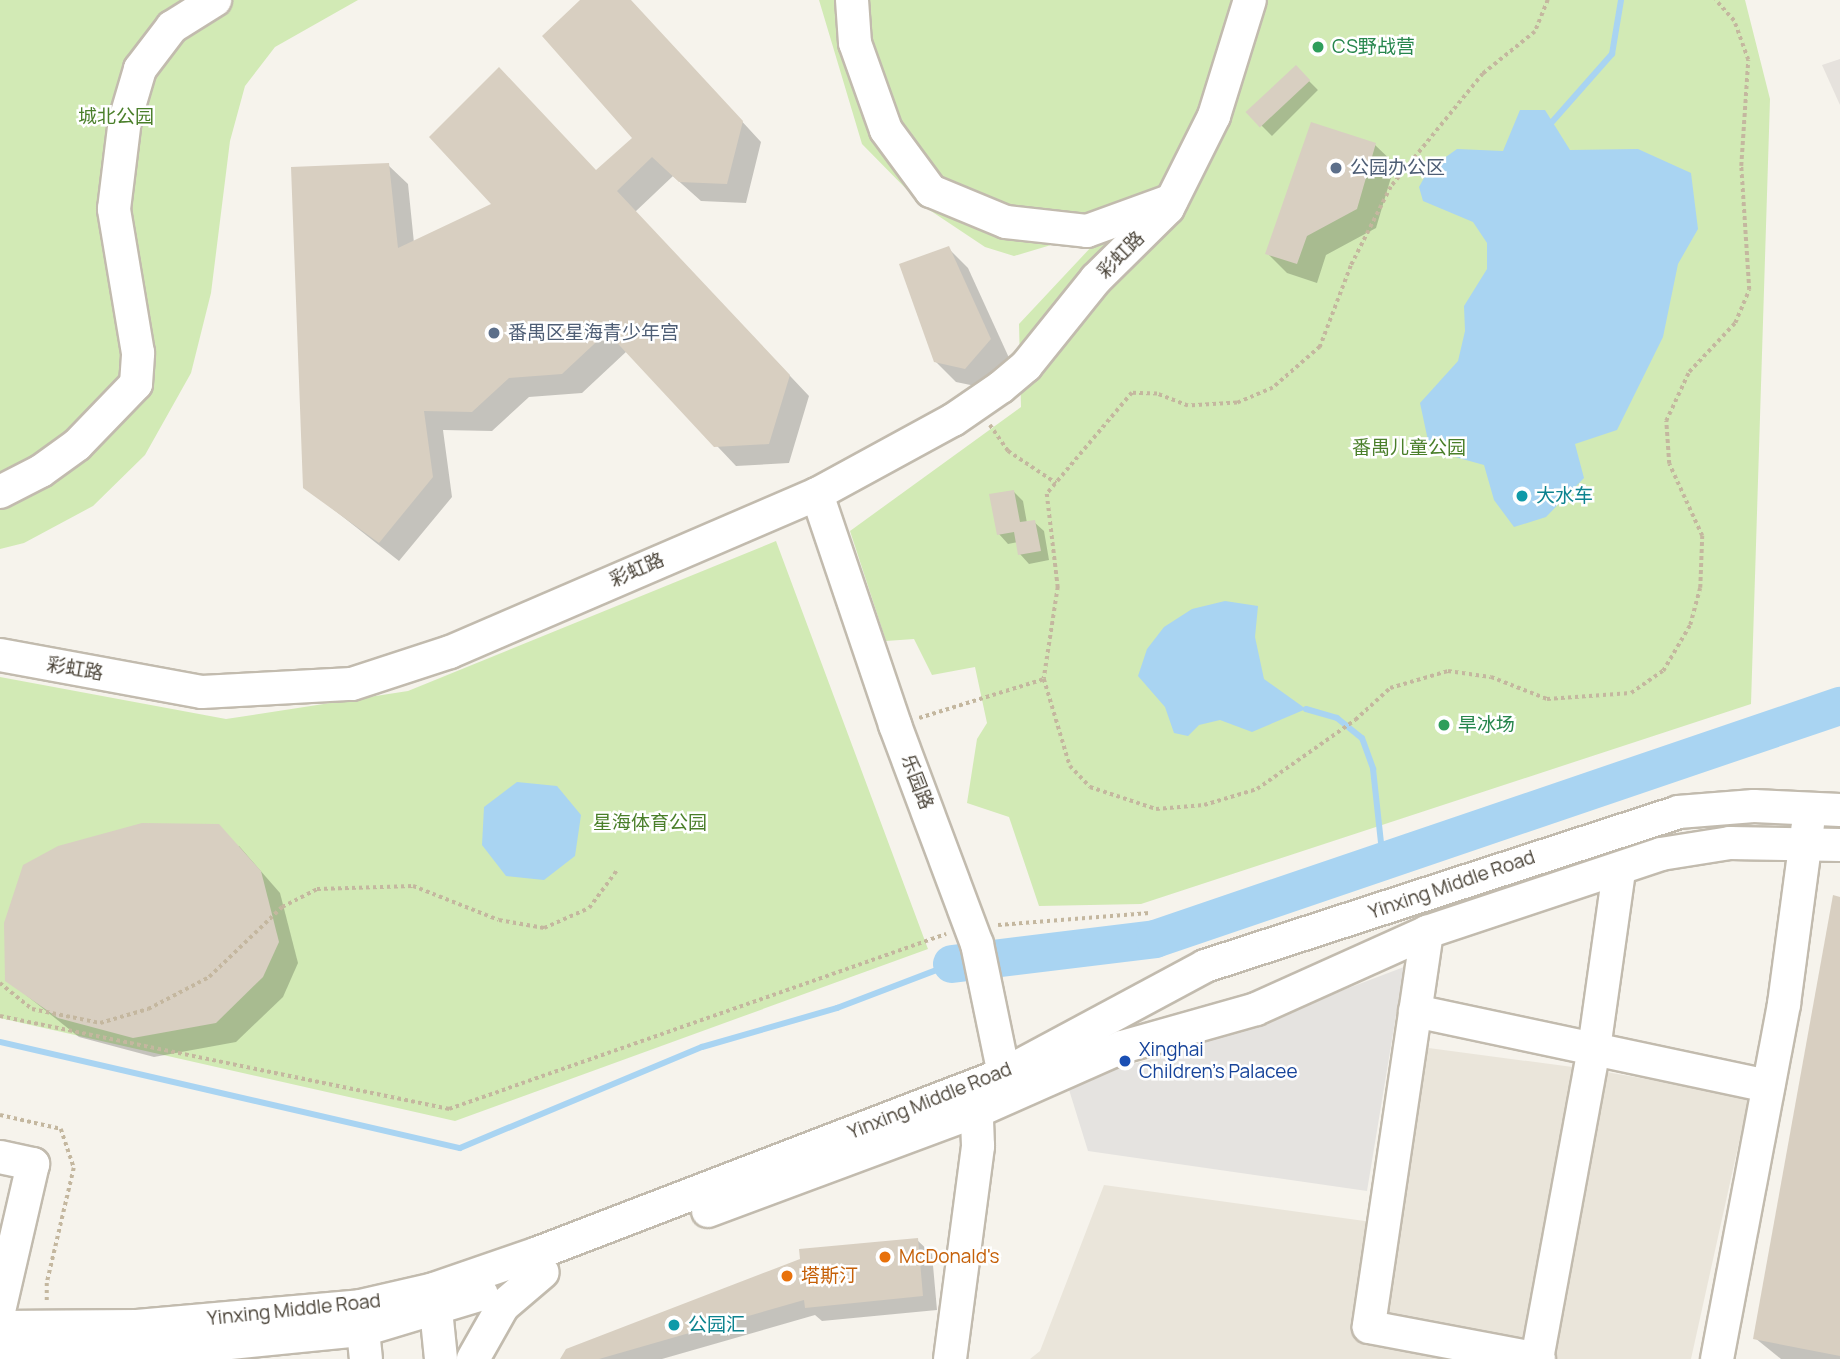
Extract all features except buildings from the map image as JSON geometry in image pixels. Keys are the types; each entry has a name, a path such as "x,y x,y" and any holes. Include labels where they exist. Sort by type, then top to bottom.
{"street":[{"path":"0,492 41,471 77,445 136,384 138,353 114,208 125,120 140,69 172,27 215,0"},
{"name":"彩虹路","path":"852,0 855,43 886,130 931,191 1006,222 1087,230 1173,200"},
{"name":"彩虹路","path":"0,655 202,692 352,684 450,652 817,494 975,403 1026,366 1096,279 1173,200 1214,117 1250,0"},
{"name":"乐园路","path":"817,494 895,725 974,935 1004,1074"},
{"name":"Yinxing Middle Road","path":"435,1300 544,1272 977,1098 1004,1074 1205,966 1612,830 1678,812 1754,806 1840,812"},
{"path":"1717,1359 1768,1086 1808,844 1808,809"},
{"name":"Yinxing Middle Road","path":"0,1354 80,1358 363,1332 435,1300 977,1098 1122,1047 1256,1009 1427,932 1619,871 1661,854 1730,843 1840,845"},
{"path":"1427,932 1368,1327 1421,1349 1538,1359 1594,1049 1619,871"},
{"path":"1415,1011 1768,1086"},
{"path":"950,1359 977,1098"},
{"path":"0,1157 33,1164 0,1307"},
{"path":"472,1359 503,1307 544,1272"},
{"path":"435,1300 441,1359"},
{"name":"Yinxing Middle Road","path":"0,1327 136,1326 363,1332"},
{"path":"213,1345 262,1359"}],"path":[{"path":"1548,0 1535,32 1483,74 1391,187 1351,266 1320,346 1273,387 1237,403 1188,406 1157,394 1132,393 1047,494 1058,587 1044,678 1070,766 1090,787 1156,809 1204,805 1257,789 1336,735 1390,688 1448,671 1491,677 1547,699 1631,693 1662,671 1690,625 1700,588 1702,536 1669,464 1666,421 1689,372 1735,323 1749,290 1741,166 1748,60 1734,21 1715,0"},
{"path":"975,403 1008,451 1056,482"},
{"path":"895,725 1044,678"},
{"path":"0,983 32,1009 100,1023 148,1009 209,977 282,907 317,889 413,886 499,920 544,928 589,908 617,870"},
{"path":"0,1016 449,1109 974,935 1150,912"}],"shaded area":[{"path":"1840,59 1840,105 1822,65"},
{"path":"1404,967 1367,1191 1088,1151 1066,1080 1174,1054"},
{"path":"1421,1047 1595,1070 1749,1097 1691,1359 1030,1359 1040,1351 1104,1185 1372,1222"}],"green space":[{"name":"城北公园","path":"0,0 358,0 275,47 245,86 230,141 211,293 191,373 145,455 93,506 24,543 0,549"},
{"name":"番禺儿童公园","path":"819,0 1745,0 1770,99 1751,704 1141,904 1039,906 1009,817 967,803 977,739 987,723 975,667 932,675 914,639 886,641 850,531 1021,407 1019,324 1093,245 1051,245 1014,256 985,247 922,205 862,144"},
{"name":"星海体育公园","path":"776,541 928,949 455,1121 0,1018 0,677 226,719 408,691"}],"water":[{"path":"1520,110 1545,110 1570,150 1638,149 1691,173 1698,229 1678,264 1663,337 1617,430 1575,444 1584,478 1546,517 1514,527 1494,500 1484,465 1430,450 1420,403 1458,361 1465,331 1464,306 1487,269 1487,243 1473,222 1423,201 1419,187 1429,169 1457,149 1503,151"},
{"path":"1225,601 1258,606 1255,637 1264,679 1306,709 1252,732 1220,720 1199,725 1188,736 1174,733 1165,707 1138,676 1147,649 1164,627 1192,609"},
{"path":"517,782 557,786 581,815 575,856 544,880 506,876 482,845 484,807"}],"waterway":[{"path":"1552,122 1612,54 1621,0"},
{"path":"952,964 1155,939 1840,706"},
{"path":"1306,709 1337,718 1362,738 1373,769 1383,861"},
{"path":"0,1042 460,1148 702,1047 837,1008 952,964"}],"place":[{"name":"CS野战营","path":"1318,47"},
{"name":"公园办公区","path":"1336,168"},
{"name":"番禺区星海青少年宫","path":"494,333"},
{"name":"大水车","path":"1522,496"},
{"name":"旱冰场","path":"1444,725"},
{"name":"Xinghai Children's Palacee","path":"1125,1061"},
{"name":"McDonald's","path":"885,1257"},
{"name":"塔斯汀","path":"787,1276"},
{"name":"公园汇","path":"674,1325"}]}
